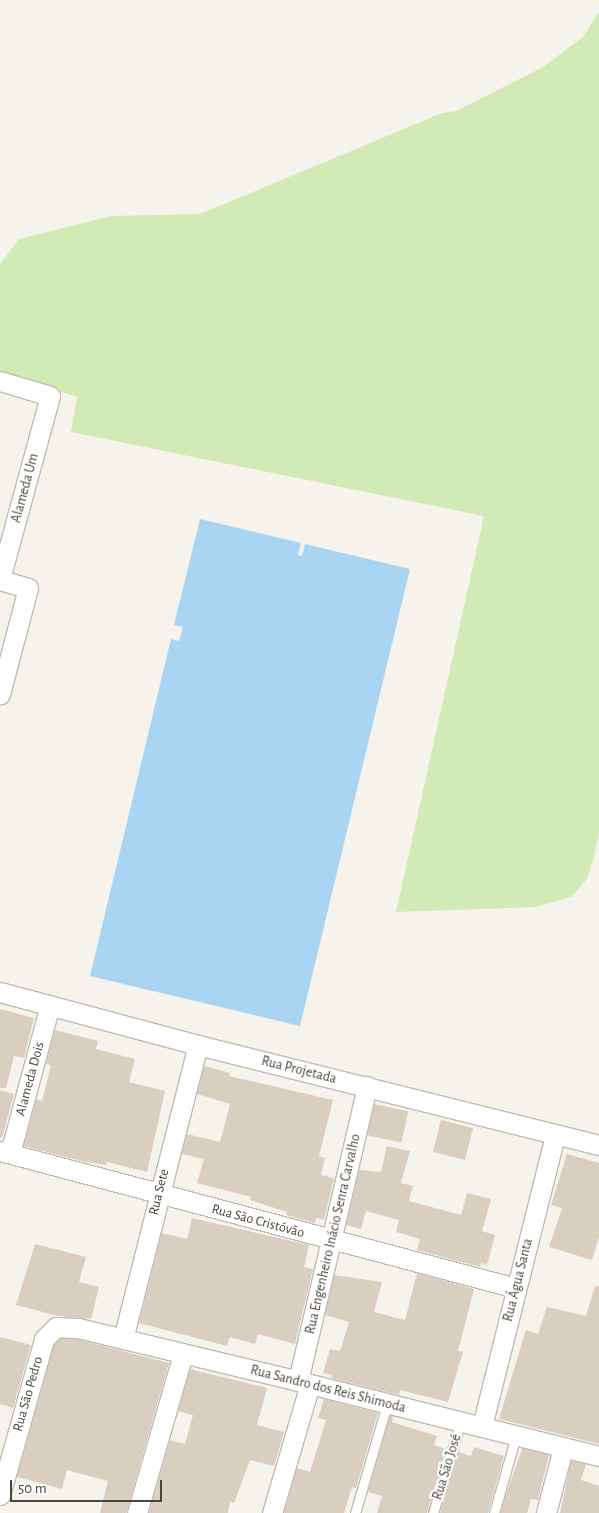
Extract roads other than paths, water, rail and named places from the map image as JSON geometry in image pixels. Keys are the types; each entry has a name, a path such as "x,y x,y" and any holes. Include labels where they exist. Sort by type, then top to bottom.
{"street":[{"name":"Alameda Um","path":"0,381 50,396 0,580"},
{"path":"0,580 28,588 0,694"},
{"name":"Rua Projetada","path":"0,992 198,1045 599,1145"},
{"name":"Alameda Dois","path":"5,1152 50,1005"},
{"name":"Rua Sete","path":"122,1339 198,1045"},
{"name":"Rua Engenheiro Inácio Senra Carvalho","path":"272,1513 304,1382 331,1240 368,1086"},
{"name":"Rua Água Santa","path":"482,1426 555,1135"},
{"name":"Rua São Cristóvão","path":"5,1152 158,1195 516,1288"},
{"name":"Rua Sandro dos Reis Shimoda","path":"56,1327 78,1328 304,1382 387,1404 461,1420 516,1436 599,1456"},
{"name":"Rua São Pedro","path":"0,1495 44,1339 56,1327"},
{"path":"138,1513 183,1354"},
{"path":"546,1513 563,1448"}],"lane":[{"path":"355,1513 387,1404"},
{"name":"Rua São José","path":"433,1513 461,1420"},
{"path":"494,1513 516,1436"}],"water":[{"path":"200,519 301,543 298,555 302,556 305,544 410,569 300,1026 90,976 171,639 179,641 183,627 174,625"}]}
